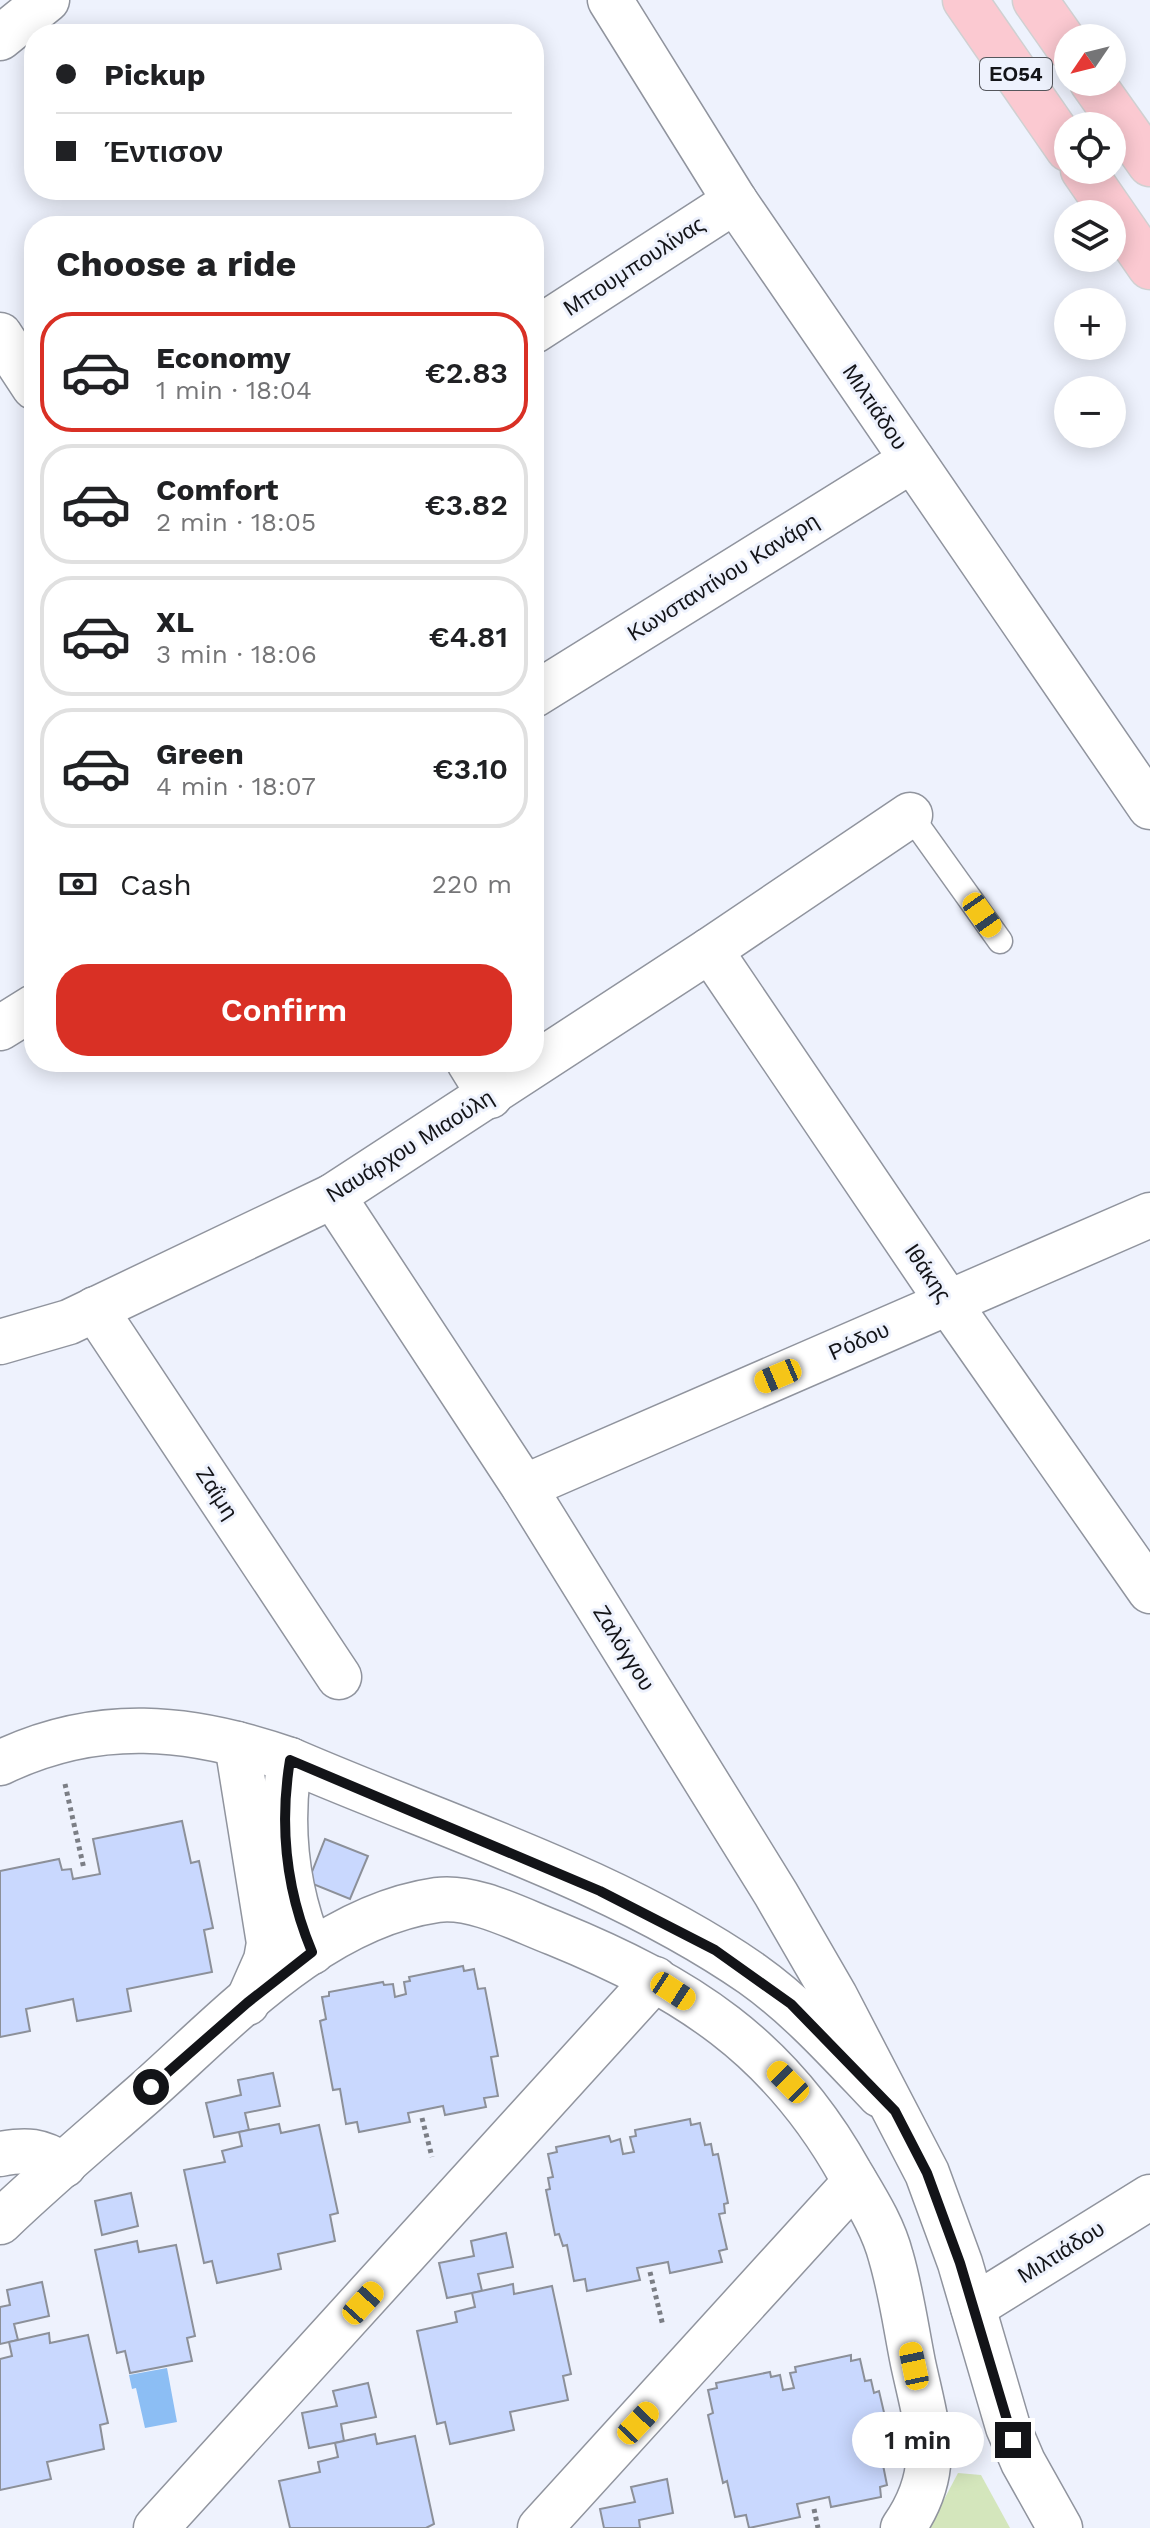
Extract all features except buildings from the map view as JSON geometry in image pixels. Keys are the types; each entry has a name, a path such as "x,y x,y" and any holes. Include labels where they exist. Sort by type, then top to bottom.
{"main road":[{"name":"ΕΟ54","path":"965,0 1054,129"},
{"name":"ΕΟ54","path":"1035,0 1054,27"},
{"path":"1102,96 1150,164"},
{"path":"1093,184 1150,267"}],"street":[{"path":"0,38 47,0"},
{"name":"Μιλτιάδου","path":"610,0 735,201 1150,807"},
{"name":"Μπουμπουλίνας","path":"544,325 735,201"},
{"path":"0,335 24,372"},
{"name":"Κωνσταντίνου Κανάρη","path":"544,689 912,460"},
{"name":"Ναυάρχου Μιαούλη","path":"544,1043 710,950 910,815"},
{"name":"Ιθάκης","path":"710,950 948,1302 1150,1591"},
{"path":"0,1028 24,1013"},
{"name":"Ναυάρχου Μιαούλη","path":"0,1342 69,1322 333,1196 479,1079"},
{"name":"Ζαλόγγου","path":"333,1196 524,1487 776,1894 895,2111 927,2173 1016,2445"},
{"name":"Ρόδου","path":"524,1487 1150,1215"},
{"name":"Ζαΐμη","path":"95,1309 339,1677"},
{"path":"0,1763 55,1740 84,1732 140,1730 170,1731 237,1744 290,1760 600,1891 715,1950 791,2004 895,2111"},
{"path":"237,1744 269,1943 266,1960 247,2003"},
{"path":"290,1760 284,1806 288,1874 312,1952"},
{"path":"0,2222 247,2003 312,1952 354,1925 397,1908 442,1899 506,1914 655,1979 754,2048 788,2082 822,2124 878,2221 891,2256 931,2456 919,2505 903,2528"},
{"path":"156,2528 655,1979"},
{"path":"0,2154 27,2149 43,2151 64,2165"},
{"path":"540,2528 855,2182"},
{"name":"Μιλτιάδου","path":"973,2307 1150,2197"},
{"path":"1016,2445 1060,2528"},
{"path":"1016,2445 1086,2528"}],"lane":[{"path":"910,815 1000,941"}],"path":[{"path":"55,1740 84,1869"},
{"path":"814,2509 818,2528"}],"green space":[{"path":"958,2473 981,2475 1010,2528 929,2528"}],"water":[{"path":"167,2368 177,2422 145,2428 136,2388 132,2389 129,2375"}],"route":[{"path":"151,2087 247,2003 312,1952 301,1927 288,1874 284,1806 290,1760 600,1891 667,1924 753,1975 822,2033 895,2111 927,2173 960,2263 1013,2440"}]}
